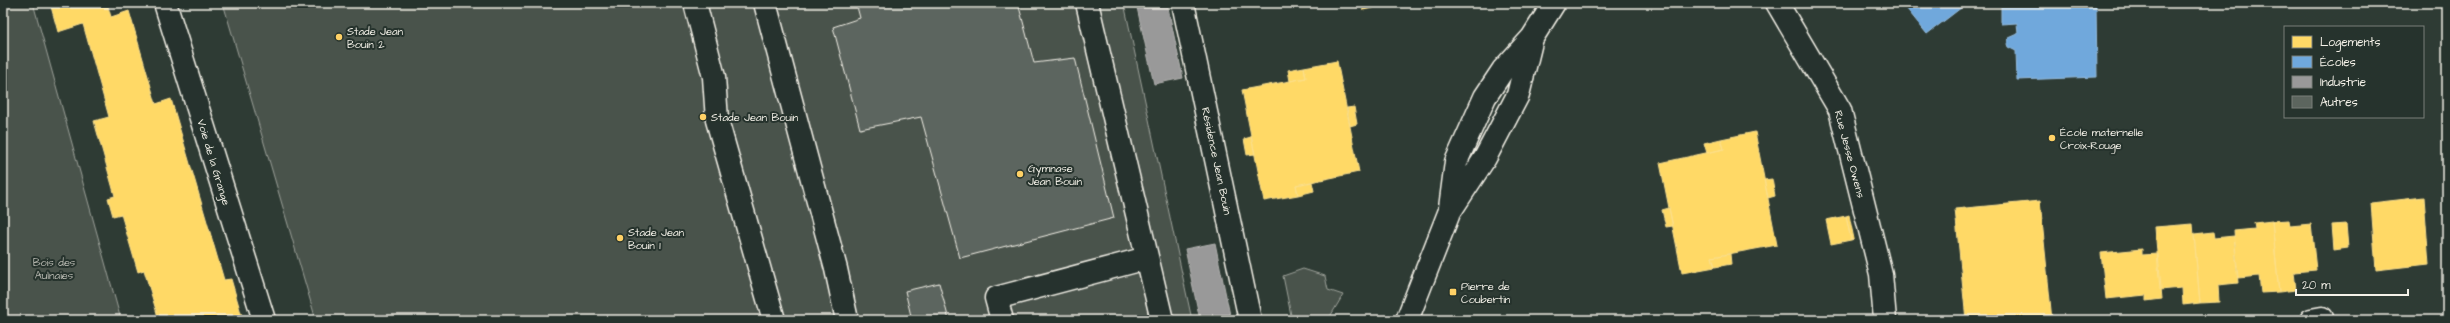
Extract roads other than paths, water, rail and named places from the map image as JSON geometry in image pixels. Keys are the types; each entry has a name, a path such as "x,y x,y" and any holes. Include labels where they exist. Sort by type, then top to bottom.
{"street":[{"name":"Voie de la Grange","path":"165,3 264,320"},
{"path":"695,3 714,77 717,120 774,320"},
{"path":"765,3 836,269 847,320"},
{"path":"1087,3 1162,320"},
{"name":"Résidence Jean Bouin","path":"1183,3 1250,320"},
{"path":"1407,320 1449,213 1456,162 1469,129 1490,89 1503,70 1532,38 1554,3"},
{"name":"Rue Jesse Owens","path":"1777,3 1840,110 1881,274 1885,320"},
{"path":"1002,320 996,298 1147,258"}],"place":[{"name":"Stade Jean Bouin 2","path":"339,37"},
{"name":"Stade Jean Bouin","path":"703,117"},
{"name":"École maternelle Croix-Rouge","path":"2052,138"},
{"name":"Gymnase Jean Bouin","path":"1020,174"},
{"name":"Stade Jean Bouin 1","path":"620,238"},
{"name":"Pierre de Coubertin","path":"1453,292"}],"park label":[{"name":"Bois des Aulnaies","path":"54,268"}]}
